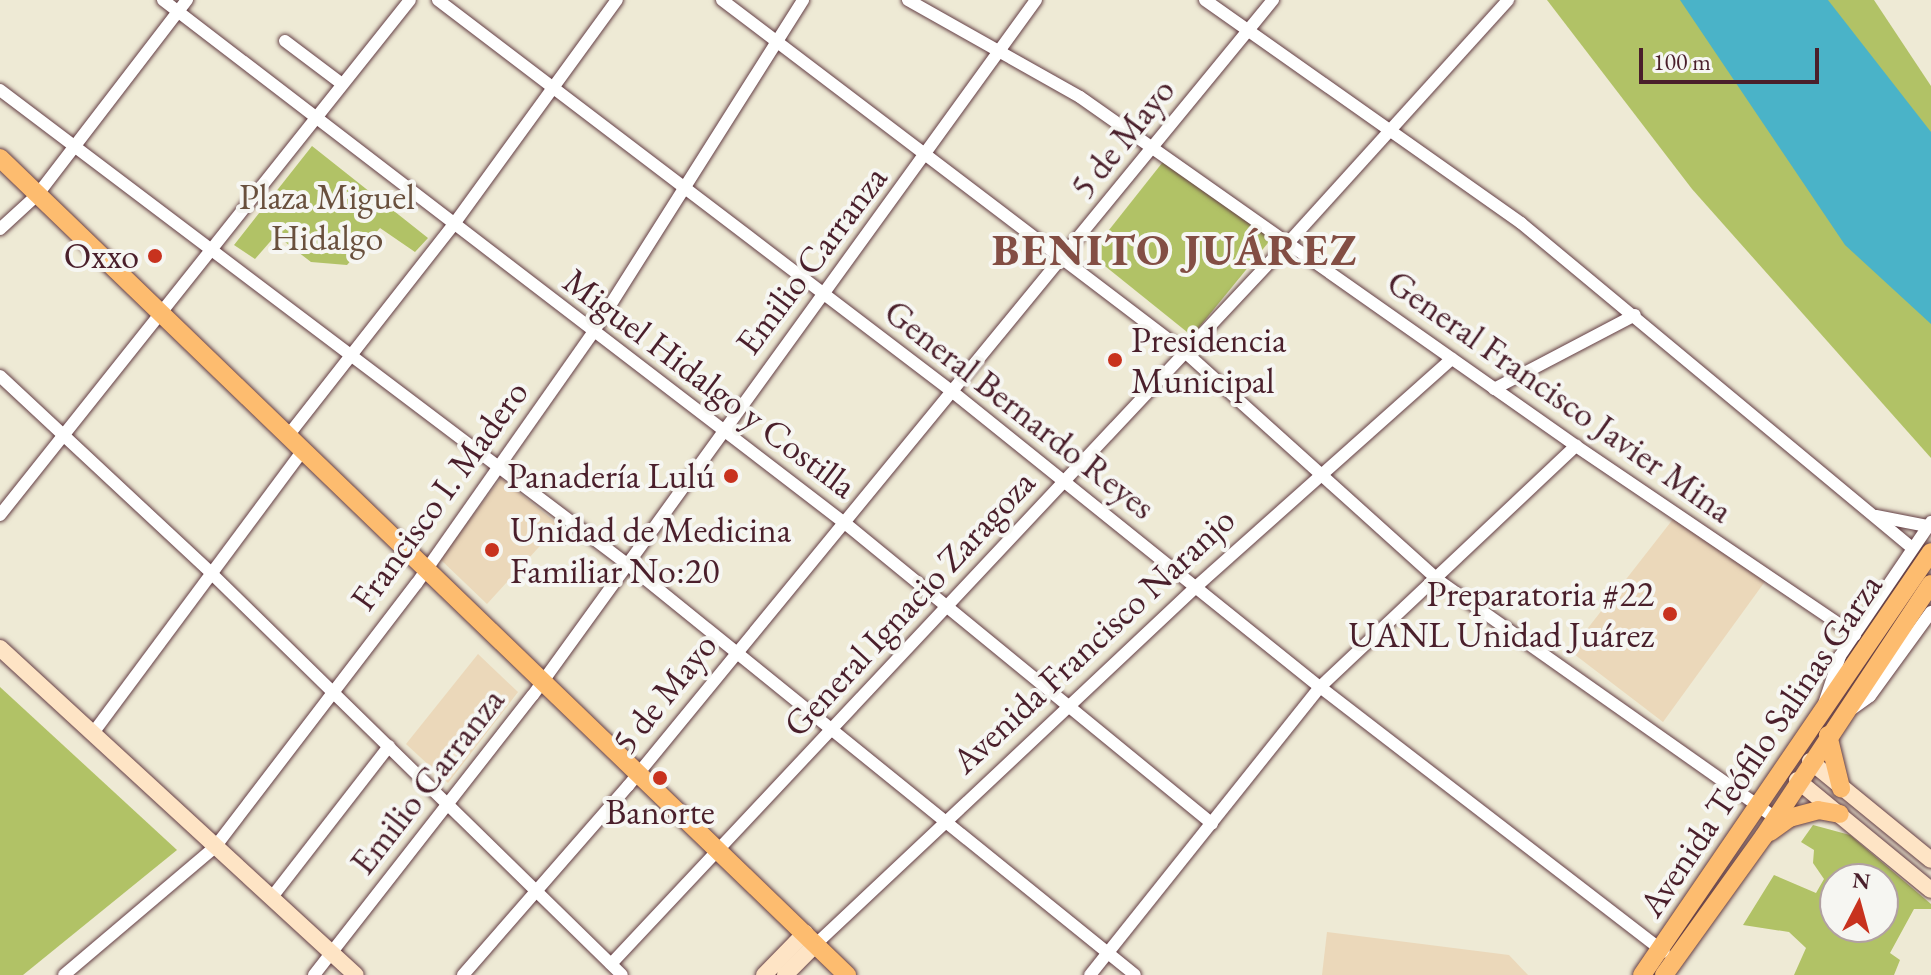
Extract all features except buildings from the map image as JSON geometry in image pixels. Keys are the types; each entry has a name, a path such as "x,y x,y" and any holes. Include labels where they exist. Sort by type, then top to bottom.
{"main road":[{"path":"0,158 162,311 287,437 428,567 847,975"},
{"name":"Avenida Teófilo Salinas Garza","path":"1642,975 1666,962 1764,836 1842,713 1851,684 1931,552"},
{"name":"Avenida Teófilo Salinas Garza","path":"1666,962 1758,806 1822,710 1851,684 1931,584"},
{"path":"1828,735 1841,788"},
{"path":"1764,836 1789,818 1818,810 1840,814"}],"street":[{"name":"Miguel Hidalgo y Costilla","path":"163,0 592,334 846,524 1071,705 1212,824"},
{"path":"0,229 38,194 187,0"},
{"path":"0,515 65,439 162,311 213,254 315,118 410,0"},
{"name":"General Bernardo Reyes","path":"438,0 954,393 1666,962"},
{"path":"287,437 454,224 551,86 617,0"},
{"path":"722,0 1185,352 1317,477 1438,580 1775,818"},
{"name":"Francisco I. Madero","path":"64,975 215,847 331,690 428,567 592,334 803,0"},
{"name":"General Francisco Javier Mina","path":"908,0 999,48 1153,146 1494,389 1855,635"},
{"name":"Emilio Carranza","path":"314,975 544,679 1036,0"},
{"path":"1205,0 1250,28 1521,223 1911,547"},
{"name":"5 de Mayo","path":"463,975 538,893 846,524 1273,0"},
{"name":"General Ignacio Zaragoza","path":"611,964 1393,131 1508,0"},
{"path":"285,41 342,84"},
{"path":"0,90 350,358 627,564 1135,975"},
{"path":"1494,389 1635,315"},
{"name":"Avenida Francisco Naranjo","path":"764,975 946,821 1198,585 1452,359"},
{"path":"0,376 210,572 622,975"},
{"path":"1090,975 1320,687 1438,580 1576,446"},
{"path":"93,733 303,450"},
{"path":"1822,710 1828,680 1911,547 1929,524 1872,515"},
{"path":"1842,713 1870,696 1931,612"},
{"path":"0,648 355,975"},
{"path":"272,897 389,746"},
{"path":"1810,761 1931,860"},
{"path":"1797,780 1931,890"},
{"name":"Avenida Francisco Naranjo","path":"785,975 810,939"}],"shaded area":[{"name":"Unidad de Medicina Familiar No:20","path":"501,478 559,525 487,604 440,559"},
{"name":"Preparatoria #22 UANL Unidad Juárez","path":"1677,514 1769,576 1663,722 1570,651"},
{"path":"478,654 518,692 448,783 406,744"},
{"path":"1327,932 1509,955 1528,975 1322,975"}],"green space":[{"path":"1547,0 1874,0 1931,86 1931,458 1692,189"},
{"name":"Plaza Miguel Hidalgo","path":"312,146 428,238 415,252 380,228 347,265 311,262 276,235 255,259 234,245"},
{"path":"1166,158 1272,238 1192,336 1090,254"},
{"path":"0,687 177,850 23,975 0,975"},
{"path":"1813,825 1850,835 1883,863 1819,863 1819,872 1813,863 1814,850 1801,842"},
{"path":"1774,875 1816,893 1819,888 1819,943 1895,943 1890,953 1900,960 1894,975 1794,975 1806,948 1789,932 1743,925"},
{"path":"1899,877 1931,904 1931,909 1914,909 1899,936"}],"water":[{"path":"1680,0 1828,0 1931,132 1931,324 1845,245"}],"place":[{"name":"Oxxo","path":"155,256"},
{"name":"Presidencia Municipal","path":"1115,360"},
{"name":"Panadería Lulú","path":"731,476"},
{"name":"Unidad de Medicina Familiar No:20","path":"492,550"},
{"name":"Preparatoria #22 UANL Unidad Juárez","path":"1670,614"},
{"name":"Banorte","path":"660,778"}],"district":[{"name":"BENITO JUÁREZ","path":"1175,250"}]}
